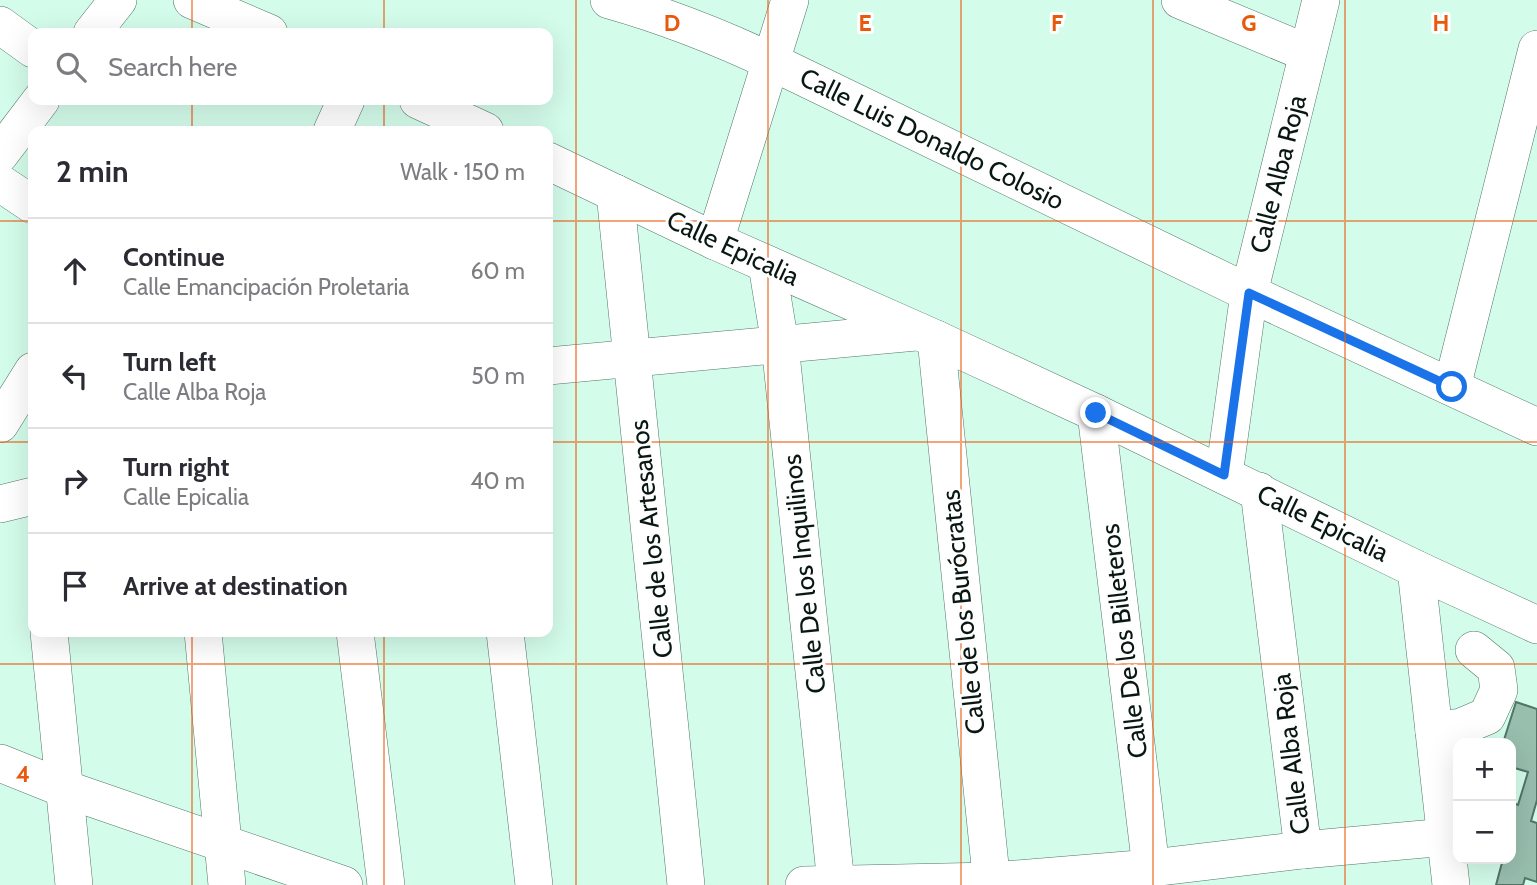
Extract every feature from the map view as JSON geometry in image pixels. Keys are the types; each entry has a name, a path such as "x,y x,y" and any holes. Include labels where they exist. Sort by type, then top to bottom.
{"street":[{"path":"96,28 118,0"},
{"path":"192,0 257,28"},
{"name":"Calle Luis Donaldo Colosio","path":"609,0 716,36 1249,293 1537,427"},
{"path":"715,241 790,0"},
{"path":"1180,0 1307,53"},
{"name":"Calle Alba Roja","path":"1224,475 1249,293 1321,0"},
{"path":"0,25 28,45"},
{"path":"1452,387 1537,49"},
{"path":"0,154 37,105"},
{"path":"334,126 343,105"},
{"path":"427,105 465,126"},
{"name":"Calle Epicalia","path":"553,163 767,265 1096,413 1537,625"},
{"path":"0,183 28,202"},
{"name":"Calle de los Artesanos","path":"615,193 686,885"},
{"name":"Calle De los Inquilinos","path":"767,265 780,344 820,884"},
{"path":"553,365 632,356 927,335"},
{"name":"Calle de los Burócratas","path":"927,335 991,883"},
{"path":"0,424 28,379"},
{"name":"Calle De los Billeteros","path":"1096,413 1151,868"},
{"name":"Calle Alba Roja","path":"1259,491 1303,850"},
{"path":"0,504 28,497"},
{"path":"1416,569 1451,885"},
{"path":"50,637 74,885"},
{"path":"203,637 227,885"},
{"path":"356,637 386,885"},
{"path":"506,637 534,885"},
{"path":"1434,731 1461,727 1487,716 1499,690 1496,668 1474,650"},
{"path":"0,763 65,789 344,885"},
{"path":"820,884 991,883 1446,837"}],"building":[{"path":"1516,702 1537,709 1537,800 1531,821 1537,823 1537,882 1525,878 1523,885 1496,885 1502,864 1516,864 1516,804 1518,805 1528,772 1516,768 1516,738 1505,738"}],"route":[{"path":"1096,413 1224,475 1249,293 1452,387"}]}
